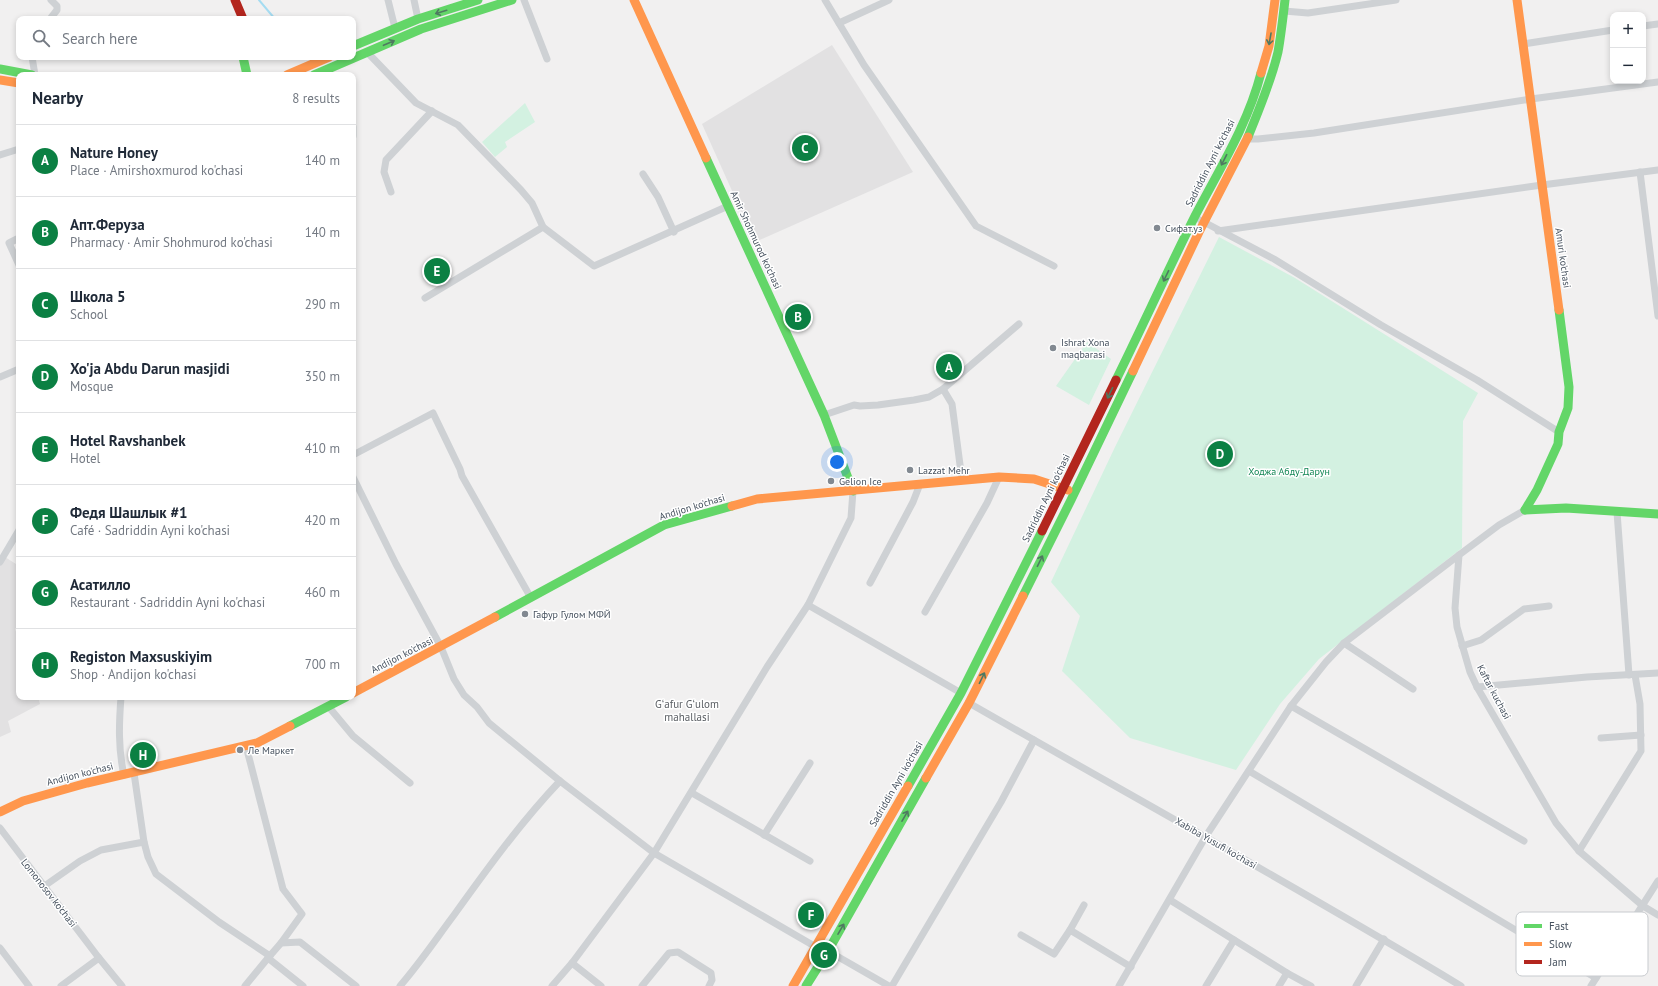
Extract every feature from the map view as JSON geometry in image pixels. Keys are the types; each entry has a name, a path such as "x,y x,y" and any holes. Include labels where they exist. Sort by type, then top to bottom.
{"main road":[{"path":"235,0 242,16"},
{"path":"356,45 418,19 478,0"},
{"path":"356,57 421,29 512,0"},
{"name":"Amir Shohmurod ko'chasi","path":"634,0 824,415 853,491"},
{"name":"Sadriddin Ayni ko'chasi","path":"793,986 961,693 1064,488 1195,217 1240,129 1257,89 1269,46 1275,0"},
{"path":"806,986 828,952 969,703 1074,492 1204,222 1247,139 1265,96 1272,74 1285,0"},
{"name":"Amuri ko'chasi","path":"1517,0 1569,387 1568,408 1559,432 1558,444 1537,490 1525,510"},
{"path":"244,60 246,72"},
{"path":"294,72 322,60"},
{"path":"321,72 349,60"},
{"path":"0,69 16,72"},
{"path":"0,80 16,83"},
{"name":"Andijon ko'chasi","path":"356,691 664,526 757,498 853,491 999,477 1026,477 1047,482 1074,492"},
{"path":"1525,510 1566,508 1658,514"},
{"name":"Andijon ko'chasi","path":"0,812 22,801 134,772 257,743 340,700"}],"street":[{"path":"52,0 57,6 57,10 52,16"},
{"path":"388,0 395,28"},
{"path":"414,0 418,19"},
{"path":"524,0 547,59"},
{"path":"825,0 864,65 976,226 1054,266"},
{"path":"839,23 889,0"},
{"path":"1284,11 1308,13 1396,0"},
{"path":"1646,26 1658,24"},
{"path":"1523,44 1610,30"},
{"path":"367,52 416,103 458,125 513,181 532,203 543,227 594,266 674,232 728,206"},
{"path":"32,60 34,72"},
{"path":"1247,139 1314,132 1658,82"},
{"path":"390,192 384,172 386,160 432,112"},
{"path":"0,155 16,151"},
{"path":"1218,231 1658,170"},
{"path":"1640,172 1658,312"},
{"path":"643,174 658,197 674,232"},
{"path":"1195,217 1218,231 1274,259 1381,325 1477,380 1559,432"},
{"path":"425,298 543,227"},
{"path":"16,240 9,244 16,258"},
{"path":"1650,253 1658,252"},
{"path":"824,415 854,405 878,405 914,400 929,396 943,389 1019,324"},
{"path":"0,377 16,370"},
{"path":"943,389 952,404 962,480"},
{"path":"356,453 433,413 462,476 531,598"},
{"path":"925,612 987,503 999,477"},
{"path":"356,483 396,564 441,647 454,679 464,695 477,707 489,723 560,781 654,854 816,947 828,952 889,986"},
{"path":"870,583 914,502 920,484"},
{"path":"552,986 572,963 654,854 767,667 808,605 851,518 853,491"},
{"path":"1119,986 1206,836 1291,706 1326,662 1344,643 1499,525 1525,510"},
{"path":"1579,851 1641,751 1640,704 1632,675 1617,512"},
{"path":"0,562 16,535"},
{"name":"Kaftar kuchasi","path":"1459,556 1455,608 1457,627 1470,672 1477,686 1556,823 1579,851 1643,906 1658,915"},
{"path":"808,605 961,693"},
{"path":"1462,646 1481,640 1524,609 1549,606"},
{"path":"1344,643 1413,689"},
{"path":"1477,686 1658,673"},
{"path":"121,700 119,719 121,761 124,775"},
{"name":"Xabiba Yusufi ko'chasi","path":"969,703 1206,836 1384,939 1461,986"},
{"path":"328,706 353,736 410,783"},
{"path":"1291,706 1524,841"},
{"path":"1601,738 1641,735"},
{"path":"892,986 1001,802 1034,740"},
{"path":"245,986 281,943 302,914 283,889 246,746"},
{"path":"764,835 810,763"},
{"path":"1249,771 1516,930"},
{"path":"134,772 144,842 148,857 156,874 219,922 269,957 303,986"},
{"path":"400,986 421,962 453,916 534,809 560,781"},
{"path":"692,793 810,861"},
{"name":"Lomonosov ko'chasi","path":"0,828 44,887 122,986"},
{"path":"44,887 80,861 101,850 144,842"},
{"path":"1639,912 1658,881"},
{"path":"1170,900 1287,973 1311,986"},
{"path":"1021,935 1054,954 1084,905"},
{"path":"1070,930 1130,967"},
{"path":"1356,986 1384,939"},
{"path":"1206,986 1234,940"},
{"path":"281,943 300,942 356,986"},
{"path":"0,948 29,986"},
{"path":"642,986 669,953 673,952 678,952 711,972 712,980 710,986"},
{"path":"62,986 99,958"},
{"path":"572,963 601,986"},
{"path":"1279,986 1287,973"},
{"path":"1592,986 1596,978 1593,976"}],"shaded area":[{"path":"832,45 913,172 755,242 702,124"},
{"path":"5,557 16,564 16,700 39,700 40,704 8,721 11,732 0,737 0,565"}],"green space":[{"path":"525,103 535,122 505,142 507,147 495,157 482,142"},
{"name":"Ходжа Абду-Дарун","path":"1219,237 1295,278 1478,393 1463,421 1462,548 1319,659 1280,704 1236,770 1130,738 1062,671 1080,616 1051,582 1115,447"},
{"path":"1087,342 1111,359 1089,405 1056,386"}],"waterway":[{"path":"259,0 272,16"}],"traffic: fast":[{"path":"356,45 418,19 478,0"},
{"path":"356,57 421,29 512,0"},
{"path":"1248,137 1272,74 1278,52 1285,0"},
{"path":"244,60 246,72"},
{"path":"321,72 349,60"},
{"path":"0,69 16,72"},
{"path":"1116,380 1195,216 1241,129 1261,73"},
{"path":"706,158 824,415 853,491"},
{"path":"1525,510 1537,490 1558,444 1559,432 1568,408 1569,387 1559,310"},
{"path":"1023,596 1133,371"},
{"path":"495,617 664,525 732,506"},
{"path":"1525,510 1566,508 1658,514"},
{"path":"908,786 961,693 1042,531"},
{"path":"290,726 340,700"},
{"path":"806,986 828,951 926,778"}],"traffic: slow":[{"path":"634,0 706,158"},
{"path":"1261,73 1269,46 1275,0"},
{"path":"1517,0 1559,310"},
{"path":"294,72 322,60"},
{"path":"0,80 16,83"},
{"path":"1133,371 1199,232 1248,137"},
{"path":"732,506 757,499 999,477 1034,479 1068,490"},
{"path":"926,778 969,703 1023,596"},
{"path":"356,691 495,617"},
{"path":"0,812 23,801 87,783 257,743 290,726"},
{"path":"793,986 908,786"}],"traffic: jam":[{"path":"235,0 242,16"},
{"path":"1042,531 1116,380"}],"place":[{"name":"Школа 5","path":"805,148"},
{"name":"Сифат.уз","path":"1157,228"},
{"name":"Hotel Ravshanbek","path":"437,271"},
{"name":"Апт.Феруза","path":"798,317"},
{"name":"Ishrat Хоnа mаqbаrasi","path":"1053,348"},
{"name":"Nature Honey","path":"949,367"},
{"name":"Xo'ja Abdu Darun masjidi","path":"1220,454"},
{"name":"Lazzat Mehr","path":"910,470"},
{"name":"Gelion Ice","path":"831,481"},
{"name":"Гафур Гулом МФЙ","path":"525,614"},
{"name":"Ле Маркет","path":"240,750"},
{"name":"Registon Maxsuskiyim","path":"143,755"},
{"name":"Федя Шашлык #1","path":"811,915"},
{"name":"Асатилло","path":"824,955"}],"district":[{"name":"Gʻafur Gʻulom mahallasi","path":"687,710"}]}
